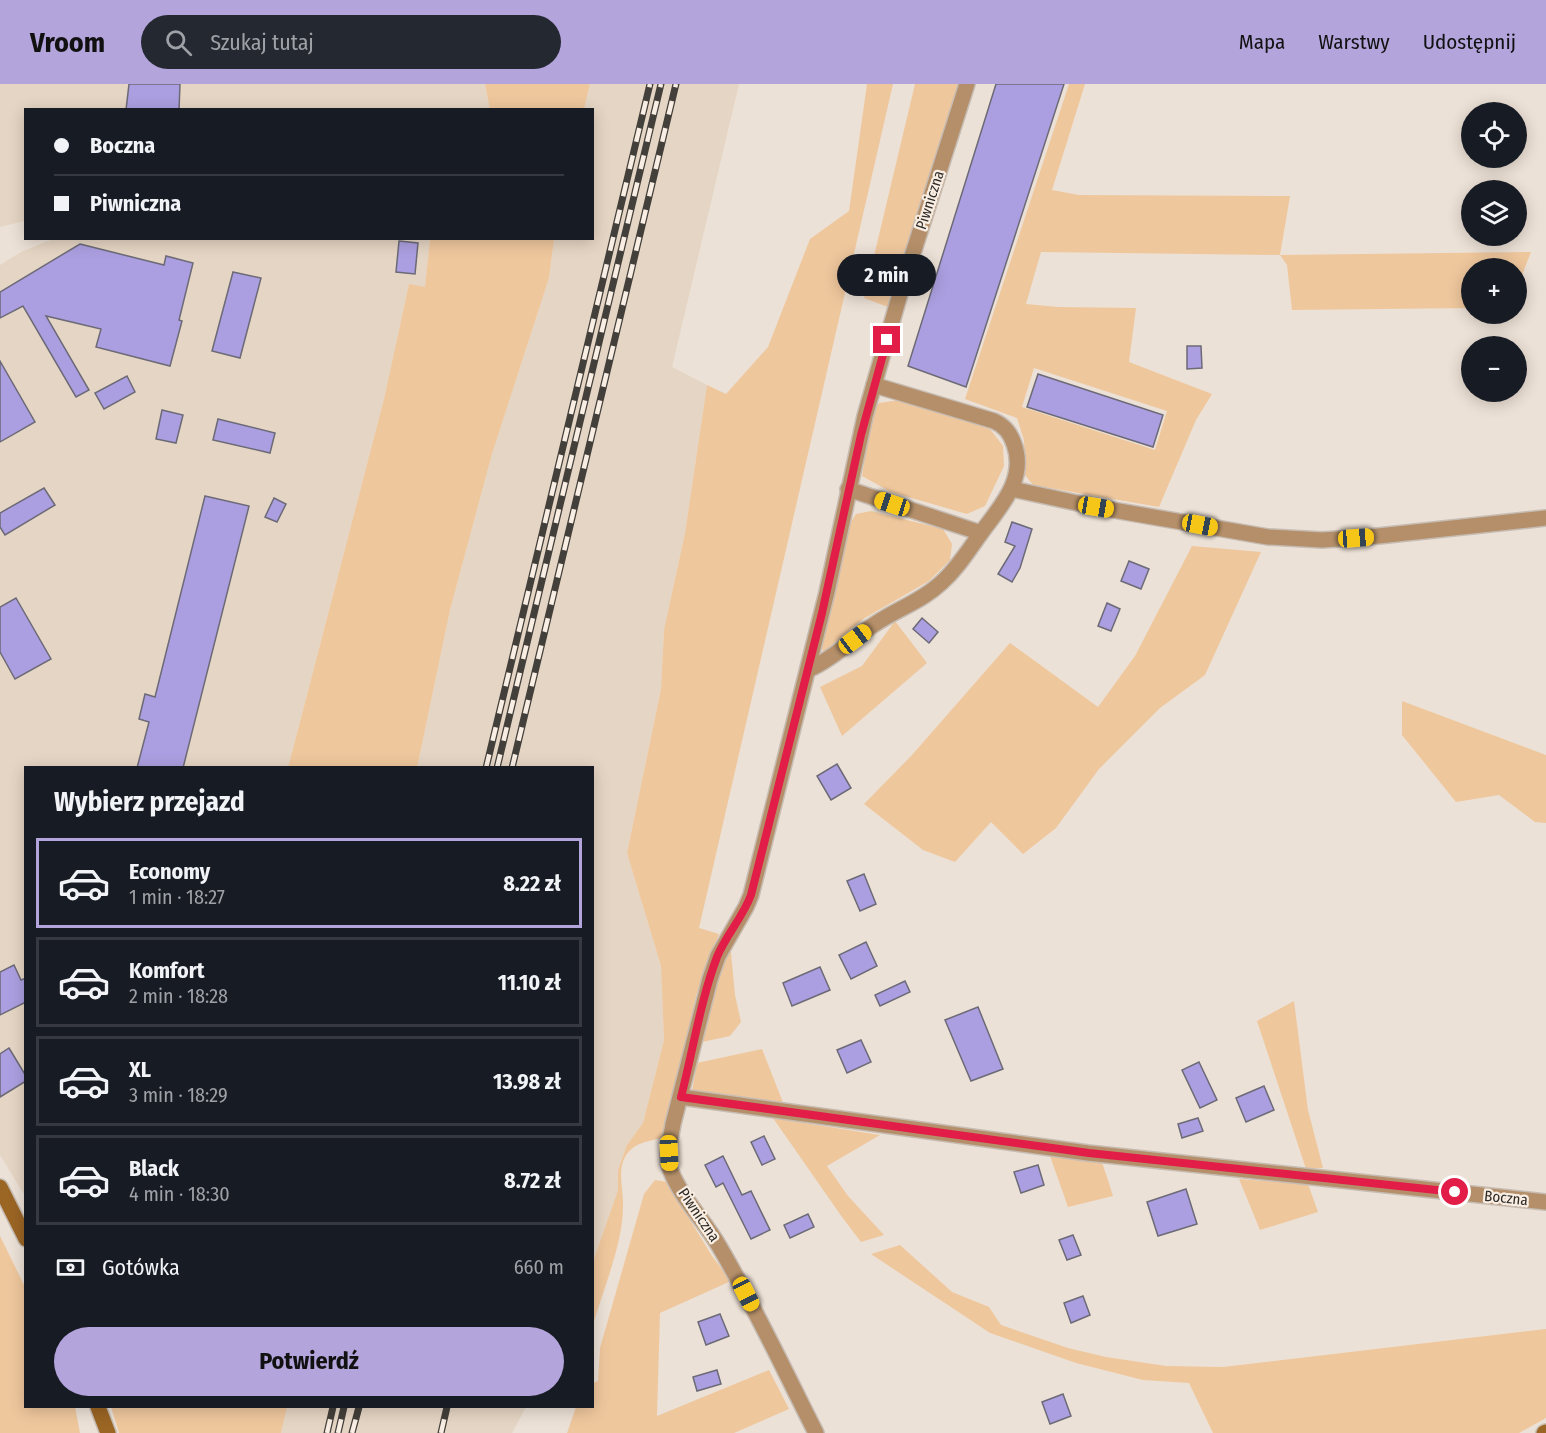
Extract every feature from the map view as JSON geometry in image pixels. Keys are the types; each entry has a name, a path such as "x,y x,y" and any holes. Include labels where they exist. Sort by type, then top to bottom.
{"street":[{"name":"Piwniczna","path":"816,1433 718,1243 683,1195 669,1167 671,1135 718,956 751,895 827,592 848,489 874,385 900,294 967,84"},
{"path":"808,670 832,657 877,622 928,594 952,573 1012,489 1017,471 1017,453 1011,437 1003,426 994,421 874,385"},
{"path":"848,489 981,533"},
{"path":"1012,489 1108,509 1294,540 1369,537 1546,518"},
{"name":"Boczna","path":"681,1097 1089,1153 1546,1202"},
{"path":"0,1187 24,1235"},
{"path":"98,1408 108,1433"}],"shaded area":[{"path":"0,84 485,84 490,108 24,108 24,221 0,227"},
{"path":"485,84 590,84 584,108 490,108"},
{"path":"590,84 739,84 672,367 707,385 685,533 664,630 661,689 627,853 661,966 664,1040 643,1123 627,1145 618,1170 618,1190 594,1259 594,766 417,766 450,610 492,454 549,278 554,240 594,240 594,108 584,108"},
{"path":"867,84 893,84 699,928 719,934 696,996 667,1130 661,1138 632,1148 623,1163 621,1175 623,1207 620,1236 594,1322 594,1259 618,1190 618,1170 627,1145 643,1123 664,1040 661,966 627,853 661,689 664,630 685,533 707,385 726,394 768,347 810,239 849,211"},
{"path":"915,84 959,84 888,307 864,298"},
{"path":"1069,84 1085,84 1052,190 1079,195 1290,196 1280,255 1041,252 1026,304 1058,307 1136,308 1129,362 1212,394 1196,420 1159,507 1033,485 1025,475 1024,440 1017,418 965,399","holes":["1034,368 1167,411 1155,450 1022,407"]},
{"path":"51,240 430,240 425,287 409,285 384,399 289,766 24,766 24,1194 0,1155 0,265 21,252"},
{"path":"430,240 554,240 549,278 492,454 450,610 417,766 289,766 384,399 409,284 425,287"},
{"path":"1531,252 1527,262 1527,258 1461,258 1461,308 1292,310 1287,265 1280,255"},
{"path":"900,400 990,429 1003,446 1004,466 985,506 967,514 891,492 862,476 872,412 879,403"},
{"path":"871,511 943,529 952,544 950,560 929,581 863,619 823,652 821,642 844,533 856,514"},
{"path":"1192,546 1261,552 1205,675 1160,708 1099,769 1056,828 1023,854 991,822 955,862 923,850 864,804 912,755 1010,643 1098,707 1135,656"},
{"path":"895,621 927,663 842,736 820,687 862,666"},
{"path":"1402,701 1546,755 1546,823 1535,822 1499,795 1456,802 1402,735"},
{"path":"730,942 735,995 741,1022 730,1036 702,1042 717,971"},
{"path":"1294,1001 1308,1110 1323,1168 1306,1169 1257,1021"},
{"path":"762,1049 784,1105 692,1091 697,1063"},
{"path":"773,1118 880,1135 827,1166 848,1196 884,1235 861,1242"},
{"path":"1050,1156 1102,1162 1113,1196 1068,1207"},
{"path":"1239,1179 1308,1184 1318,1212 1260,1230"},
{"path":"655,1180 667,1182 712,1256 731,1281 660,1313 657,1416 769,1370 789,1409 734,1433 567,1433 576,1408 594,1408 594,1383 598,1381 600,1348 644,1194"},
{"path":"0,1236 24,1285 24,1408 75,1408 80,1433 0,1433"},
{"path":"900,1245 952,1292 989,1307 1001,1325 1068,1348 1106,1357 1166,1366 1223,1367 1546,1329 1546,1418 1519,1433 1213,1433 1189,1383 1143,1380 1076,1363 990,1333 871,1254"},
{"path":"111,1408 287,1408 281,1433 119,1433"},
{"path":"287,1408 525,1408 512,1433 281,1433"}],"building":[{"path":"129,84 180,84 179,108 126,108"},
{"path":"996,84 1064,84 966,387 908,366"},
{"path":"399,241 418,243 415,274 396,272"},
{"path":"80,244 164,265 166,256 193,263 179,320 182,321 170,366 96,347 101,329 46,316 89,390 76,397 23,306 0,318 0,292"},
{"path":"233,272 261,278 240,358 212,351"},
{"path":"1187,346 1201,346 1202,368 1187,369"},
{"path":"0,361 35,422 0,442"},
{"path":"1038,374 1163,415 1153,447 1027,407"},
{"path":"127,376 135,392 104,409 95,393"},
{"path":"162,410 183,415 176,443 156,439"},
{"path":"218,419 275,433 270,453 213,440"},
{"path":"44,488 55,505 5,535 0,527 0,513"},
{"path":"205,496 249,506 184,766 138,766 149,722 139,719 145,694 155,697"},
{"path":"274,498 286,504 277,522 265,517"},
{"path":"1012,522 1032,529 1020,568 1012,582 998,574 1015,546 1005,542"},
{"path":"1129,561 1149,569 1141,589 1121,581"},
{"path":"16,598 51,659 15,679 0,652 0,607"},
{"path":"1107,603 1120,609 1111,631 1098,626"},
{"path":"922,618 938,632 929,643 913,629"},
{"path":"837,764 851,788 831,800 817,776"},
{"path":"864,874 876,904 860,911 847,881"},
{"path":"866,942 877,966 851,979 839,955"},
{"path":"14,965 21,980 24,979 24,1003 0,1015 0,972"},
{"path":"820,967 830,990 792,1006 783,983"},
{"path":"905,981 910,992 880,1006 875,995"},
{"path":"978,1007 1003,1069 971,1081 945,1020"},
{"path":"861,1040 871,1062 847,1073 837,1050"},
{"path":"9,1048 24,1073 24,1082 0,1097 0,1054"},
{"path":"1199,1062 1217,1100 1200,1108 1182,1070"},
{"path":"1264,1086 1274,1110 1246,1122 1236,1098"},
{"path":"1198,1118 1203,1131 1182,1138 1178,1124"},
{"path":"764,1136 775,1159 762,1165 751,1142"},
{"path":"723,1156 742,1195 751,1191 770,1230 751,1239 723,1183 716,1187 705,1165"},
{"path":"1038,1165 1044,1185 1021,1193 1014,1172"},
{"path":"1186,1189 1197,1224 1158,1236 1147,1202"},
{"path":"808,1214 814,1227 790,1238 784,1225"},
{"path":"1073,1235 1081,1255 1067,1260 1059,1240"},
{"path":"1083,1296 1090,1315 1071,1323 1064,1303"},
{"path":"720,1314 729,1336 706,1345 698,1322"},
{"path":"717,1370 721,1384 697,1391 693,1377"},
{"path":"1063,1394 1071,1416 1050,1424 1042,1402"}],"railway":[{"path":"486,766 650,84"},
{"path":"497,766 661,84"},
{"path":"512,766 676,84"},
{"path":"327,1433 333,1408"},
{"path":"338,1433 344,1408"},
{"path":"352,1433 359,1408"},
{"path":"441,1433 447,1408"}],"route":[{"path":"887,340 865,416 827,592 751,895 718,956 710,979 681,1097 1089,1153 1455,1192"}]}
